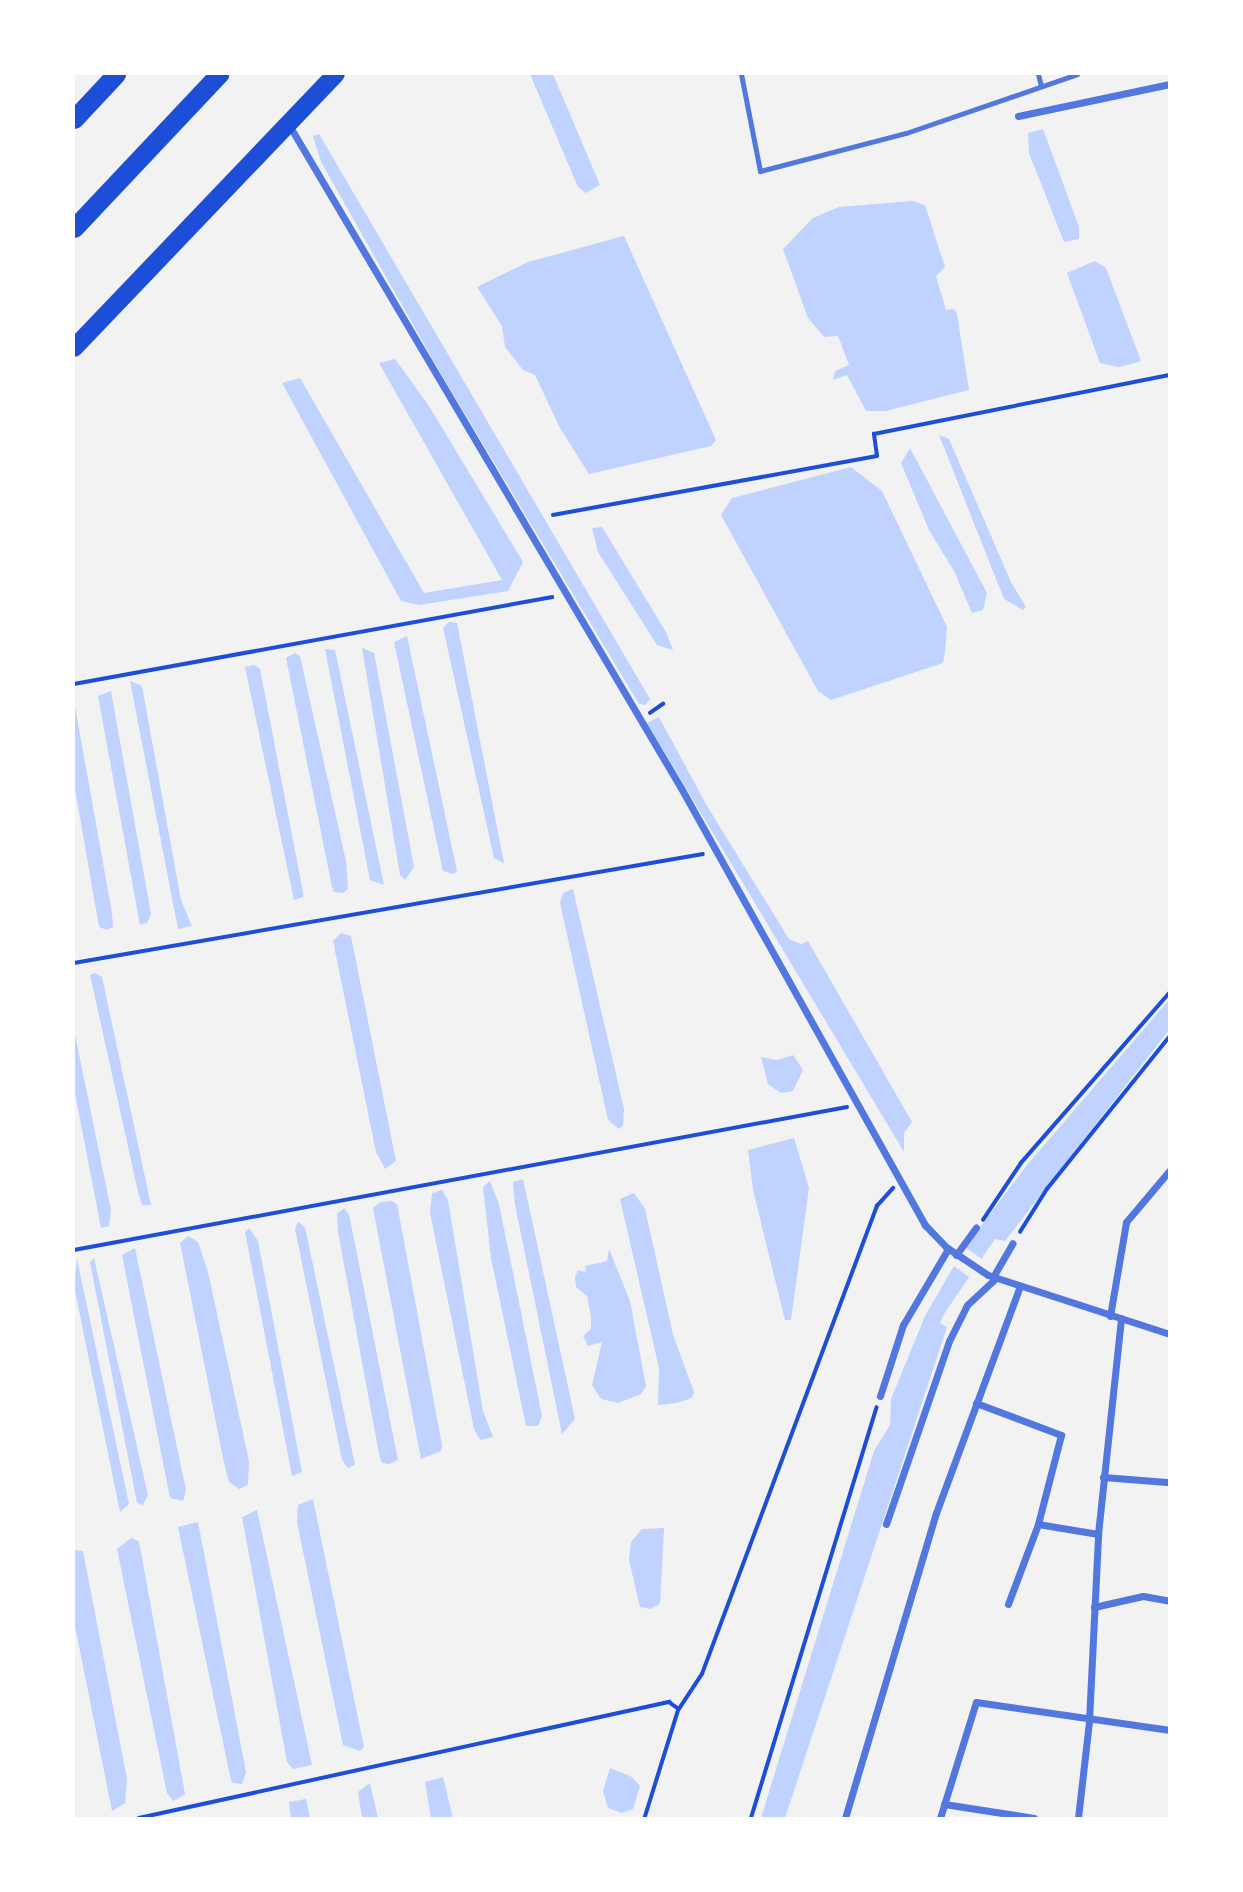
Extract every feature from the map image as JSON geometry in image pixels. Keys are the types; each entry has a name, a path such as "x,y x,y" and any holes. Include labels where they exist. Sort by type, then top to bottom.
{"highway":[{"path":"74,119 116,74"},
{"path":"74,228 219,74"}],"main road":[{"path":"74,348 335,74"}],"street":[{"path":"1018,116 1170,84"},
{"path":"289,124 716,852 899,1183 925,1225 952,1252 992,1277 1170,1334"},
{"path":"1110,1315 1126,1222 1170,1170"},
{"path":"880,1396 903,1325 952,1252 976,1227"},
{"path":"886,1524 949,1341 967,1305 992,1277 1013,1243"},
{"path":"845,1818 936,1513 1020,1286"},
{"path":"1078,1818 1089,1721 1098,1534 1121,1318"},
{"path":"976,1403 1061,1435 1038,1524 1008,1604"},
{"path":"1104,1477 1167,1482"},
{"path":"1038,1524 1098,1534"},
{"path":"1094,1607 1143,1596 1170,1601"},
{"path":"940,1818 976,1702 1089,1721 1170,1730"},
{"path":"944,1804 1034,1818"}],"lane":[{"path":"741,74 760,171 906,133 1077,74"},
{"path":"1038,74 1041,86"}],"path":[{"path":"553,515 877,456 874,434 1170,375"},
{"path":"74,684 539,600 562,589"},
{"path":"74,963 716,852"},
{"path":"976,1227 1021,1163 1170,992"},
{"path":"1013,1243 1047,1189 1170,1036"},
{"path":"74,1250 856,1105"},
{"path":"645,1818 679,1709 702,1674 877,1206 899,1183"},
{"path":"751,1818 880,1396"},
{"path":"139,1818 669,1702 679,1709"}],"water":[{"path":"530,74 553,74 600,185 586,193 578,187"},
{"path":"1043,129 1079,227 1079,239 1064,242 1029,153 1028,133"},
{"path":"319,134 650,699 645,705 639,704 441,374 321,162 313,136"},
{"path":"912,201 925,205 945,267 936,276 946,310 954,309 957,314 969,390 886,411 866,411 847,375 833,380 835,371 849,365 838,336 824,337 808,318 783,249 813,218 839,207"},
{"path":"624,236 716,440 711,446 589,474 560,428 535,375 523,370 505,347 502,326 477,287 528,262"},
{"path":"1095,261 1106,268 1141,361 1119,367 1100,363 1067,273"},
{"path":"395,359 429,406 523,562 508,591 419,605 401,601 282,383 300,378 424,593 502,580 379,363"},
{"path":"939,435 949,439 1011,582 1026,607 1023,610 1004,599"},
{"path":"910,448 987,593 983,610 972,613 954,571 929,530 901,463"},
{"path":"851,467 882,491 947,627 945,651 943,663 831,700 818,691 721,515 732,498"},
{"path":"602,527 666,632 673,650 657,645 598,552 592,528"},
{"path":"449,622 457,623 504,863 494,858 443,628"},
{"path":"407,636 457,871 453,874 443,871 394,642"},
{"path":"362,648 374,653 414,867 405,880 400,875"},
{"path":"325,649 335,650 384,885 370,880"},
{"path":"295,653 300,656 346,861 348,889 343,893 334,892 332,887 286,658"},
{"path":"254,665 260,669 303,892 303,897 294,900 245,667"},
{"path":"130,681 142,686 181,900 192,926 178,929"},
{"path":"111,691 151,914 147,923 140,925 98,696"},
{"path":"74,701 112,913 113,927 107,930 99,927 74,783"},
{"path":"659,717 707,806 789,939 801,944 808,941 912,1122 904,1133 904,1152 647,723"},
{"path":"573,889 624,1109 623,1126 619,1129 608,1120 560,903 563,893"},
{"path":"341,933 351,936 396,1161 385,1169 376,1152 333,941"},
{"path":"95,973 102,977 151,1205 142,1205 138,1192 90,975"},
{"path":"1169,1000 1169,1030 1005,1241 995,1239 944,1314 940,1323 947,1327 785,1818 761,1818 874,1451 890,1425 891,1399 925,1316 965,1247 1027,1165"},
{"path":"74,1030 111,1210 109,1226 101,1228 74,1088"},
{"path":"793,1055 803,1070 793,1091 781,1093 768,1084 761,1057 777,1060"},
{"path":"794,1138 809,1188 791,1320 785,1320 753,1190 748,1150"},
{"path":"523,1179 575,1419 562,1434 515,1205 513,1182"},
{"path":"490,1181 499,1204 542,1416 538,1426 526,1426 491,1258 483,1187"},
{"path":"442,1190 448,1200 483,1411 493,1437 480,1440 474,1429 430,1213 432,1193"},
{"path":"634,1193 645,1209 673,1335 694,1392 692,1398 677,1403 658,1405 659,1368 620,1199"},
{"path":"392,1201 397,1204 442,1445 441,1451 421,1459 373,1208 380,1202"},
{"path":"344,1208 349,1214 398,1460 389,1464 382,1463 379,1454 338,1232 337,1214"},
{"path":"298,1222 305,1227 355,1465 348,1468 342,1460 295,1229"},
{"path":"249,1228 258,1241 302,1472 292,1476 245,1232"},
{"path":"188,1236 198,1242 208,1272 249,1461 248,1485 239,1489 229,1482 224,1463 180,1243"},
{"path":"135,1248 186,1490 183,1501 170,1498 122,1255"},
{"path":"609,1249 630,1301 646,1386 641,1394 618,1403 601,1399 592,1385 602,1342 588,1346 583,1336 591,1329 591,1317 587,1296 576,1287 575,1277 578,1270 586,1272 585,1266 607,1261"},
{"path":"94,1258 148,1495 143,1505 137,1503 90,1262"},
{"path":"77,1259 129,1504 120,1512 74,1286"},
{"path":"313,1499 364,1747 360,1751 343,1745 297,1522 298,1505"},
{"path":"257,1510 312,1765 293,1769 287,1762 242,1517"},
{"path":"198,1522 246,1772 242,1784 232,1783 230,1776 178,1527"},
{"path":"664,1528 660,1604 650,1609 640,1607 629,1560 631,1542 642,1529"},
{"path":"131,1538 139,1541 185,1794 173,1801 167,1793 117,1549"},
{"path":"74,1550 83,1551 127,1779 125,1803 112,1811 74,1621"},
{"path":"610,1768 632,1777 640,1786 633,1809 622,1813 608,1808 603,1791"},
{"path":"443,1777 453,1818 431,1818 425,1782"},
{"path":"370,1783 378,1818 362,1818 358,1792"},
{"path":"306,1799 310,1818 291,1818 289,1802"}],"pier":[{"path":"962,1245 985,1261 972,1279 949,1263"}]}
